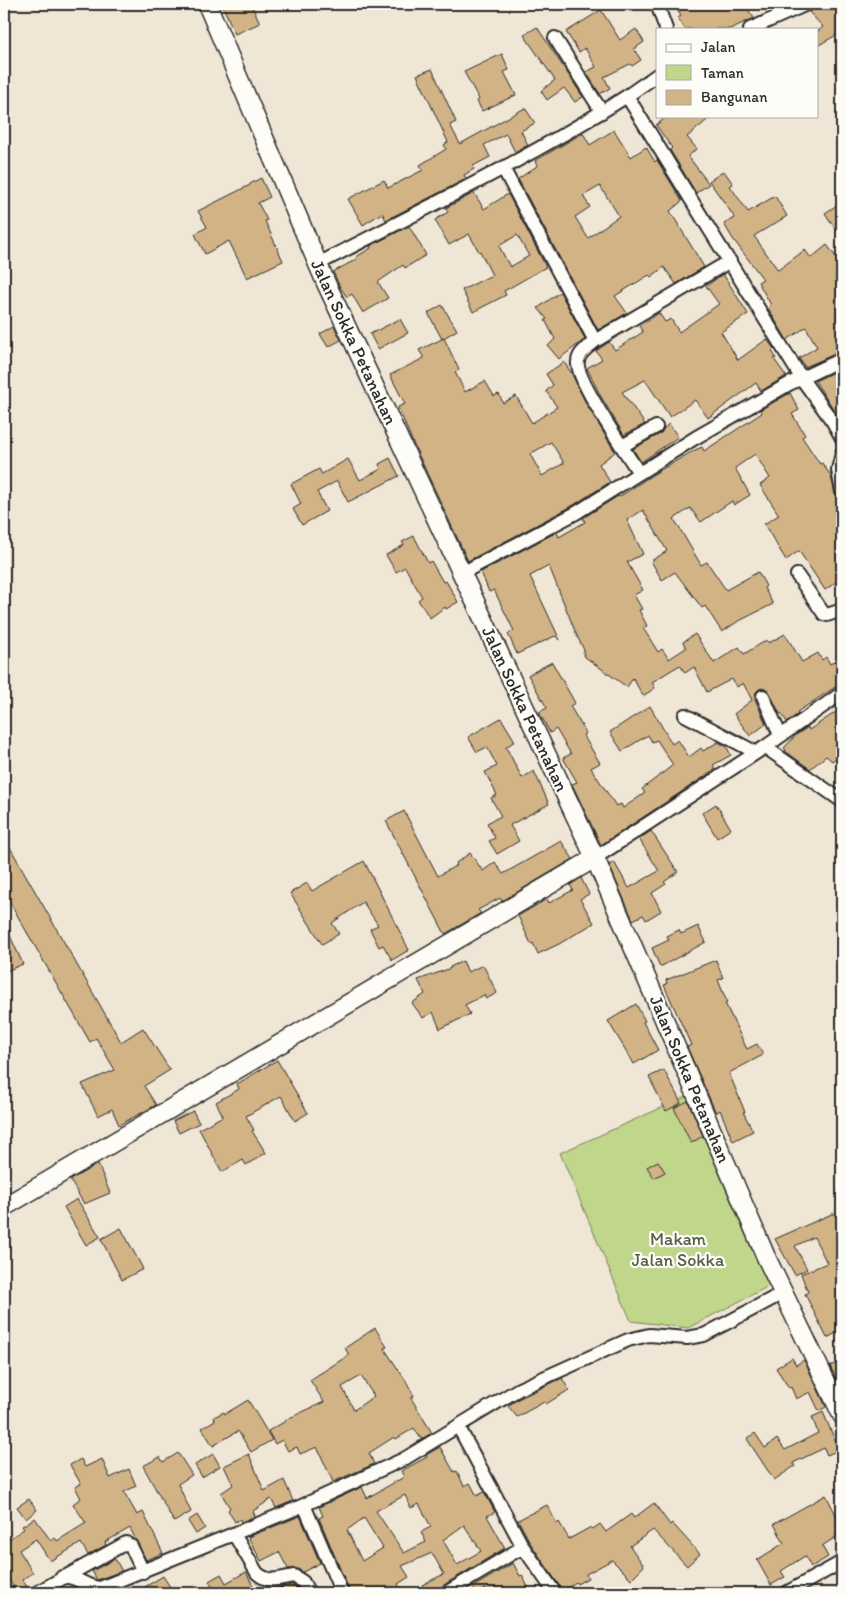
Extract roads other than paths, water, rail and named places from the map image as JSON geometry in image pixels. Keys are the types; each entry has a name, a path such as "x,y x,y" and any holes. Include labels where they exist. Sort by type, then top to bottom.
{"street":[{"name":"Jalan Sokka Petanahan","path":"207,4 318,264 595,858 783,1293 842,1415"},
{"path":"657,4 666,28"},
{"path":"752,28 807,4"},
{"path":"555,38 602,112"},
{"path":"318,264 504,168 602,112 656,76"},
{"path":"627,96 802,379 833,422 842,438"},
{"path":"504,168 595,341"},
{"path":"639,473 603,416 579,372 577,362 581,354 595,341 730,261"},
{"path":"462,572 576,513 772,394 842,358"},
{"path":"622,446 656,427"},
{"path":"842,453 838,470 842,492"},
{"path":"797,575 824,614 842,610"},
{"path":"4,1207 595,858 842,693"},
{"path":"763,696 780,735"},
{"path":"685,715 760,749 842,802"},
{"path":"62,1577 73,1578 95,1588 100,1588 143,1572 304,1505 404,1459 519,1389 628,1340 649,1335 687,1338 700,1336 783,1293"},
{"path":"458,1426 523,1547 555,1593"},
{"path":"304,1505 342,1593"},
{"path":"234,1534 257,1573 262,1578 275,1580 294,1576 303,1582 309,1593"},
{"path":"36,1593 126,1543 131,1546 143,1572"},
{"path":"446,1593 523,1547"},
{"path":"786,1593 842,1562"}],"park label":[{"name":"Makam Jalan Sokka","path":"678,1249"}]}
